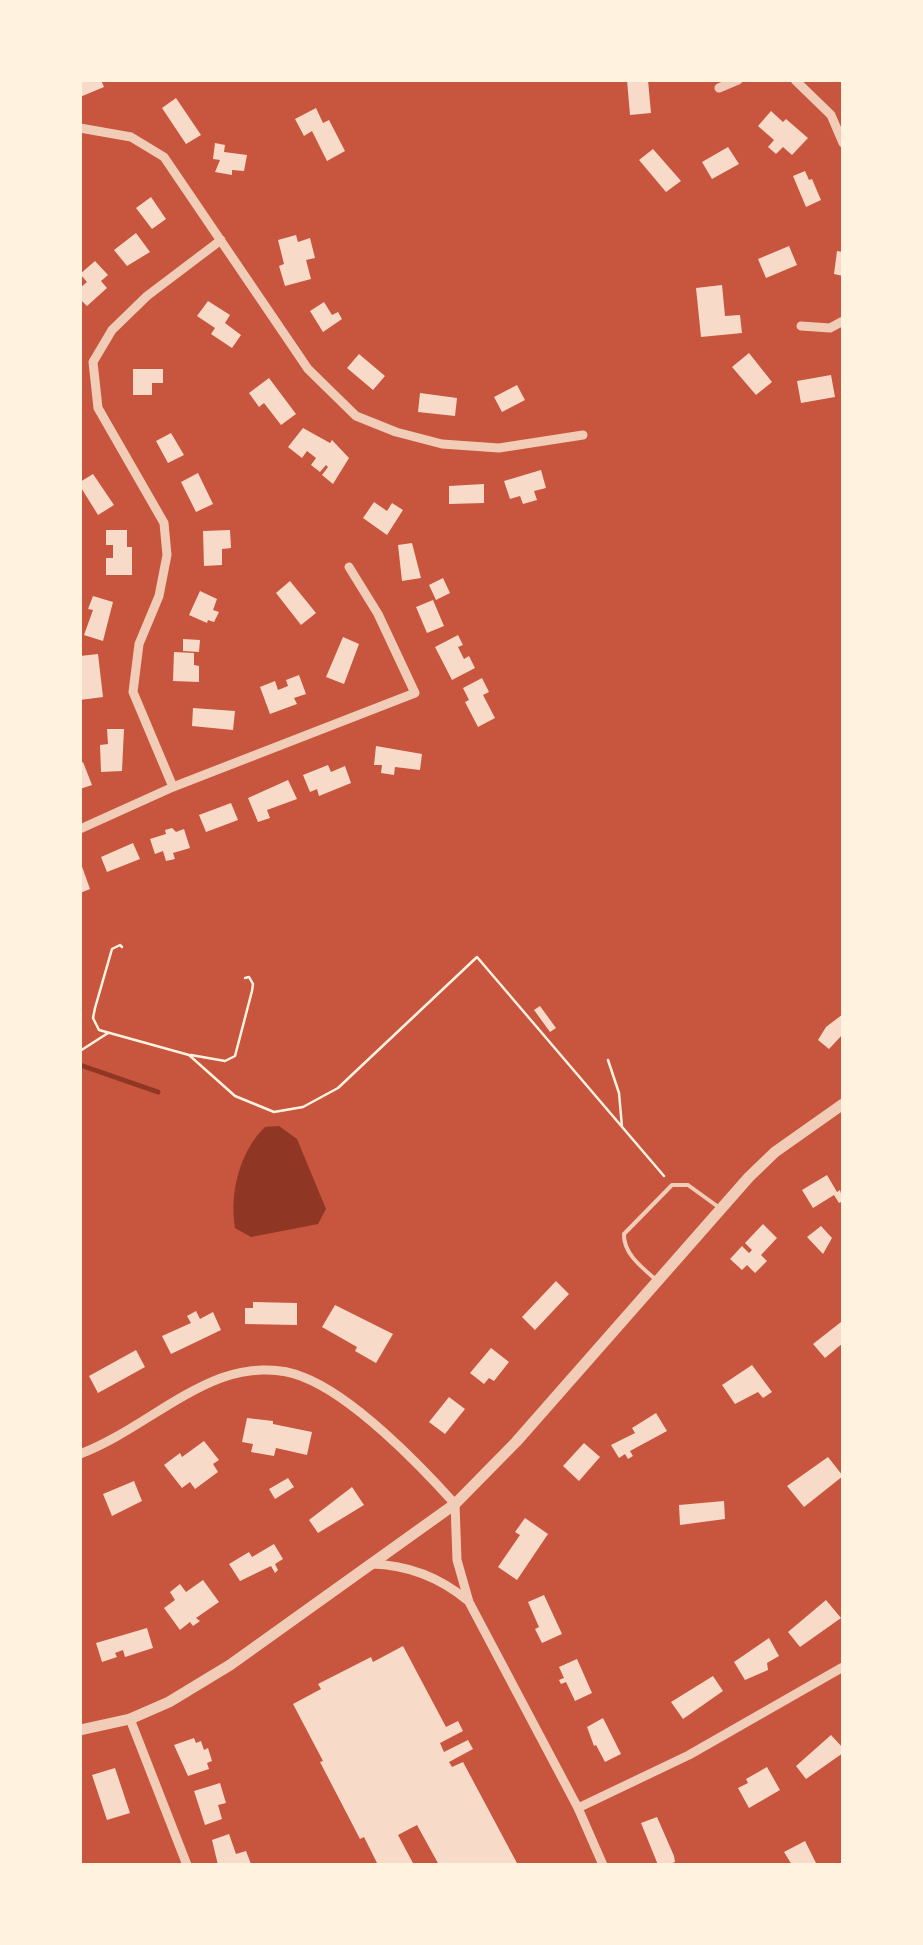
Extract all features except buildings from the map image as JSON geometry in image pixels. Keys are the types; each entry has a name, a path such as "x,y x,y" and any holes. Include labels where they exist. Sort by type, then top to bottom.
{"street":[{"path":"719,88 738,80"},
{"path":"795,80 831,115 843,143"},
{"path":"80,128 131,137 164,156 308,369 356,416 442,444 499,448 583,435"},
{"path":"173,787 134,692 139,644 160,596 167,555 164,523 98,408 94,362 112,330 147,296 222,240"},
{"path":"801,326 830,328 843,322"},
{"path":"80,829 173,787 415,693 378,614 349,566"},
{"path":"80,1730 130,1719 169,1702 230,1666 455,1504 516,1442 720,1208 775,1152 843,1104"},
{"path":"80,1454 112,1442 218,1379 260,1370 284,1371 322,1386 372,1423 455,1504 456,1560 469,1602 578,1808 603,1865"},
{"path":"372,1564 394,1564 432,1577 469,1602"},
{"path":"578,1808 689,1755 843,1666"},
{"path":"130,1719 187,1865"}],"lane":[{"path":"657,1280 628,1251 624,1234 672,1185 688,1185 720,1208"}],"path":[{"path":"122,947 112,949 93,1018 100,1030 189,1054 225,1061 235,1056 253,984 245,978"},
{"path":"189,1054 235,1096 274,1112 303,1107 338,1088 477,957 672,1185"},
{"path":"80,1051 110,1032"},
{"path":"608,1060 623,1114 622,1128"}],"shaded area":[{"path":"279,1126 297,1139 326,1209 318,1224 251,1237 235,1228 238,1173 256,1137 265,1127"}],"waterway":[{"path":"80,1065 158,1092"}]}
